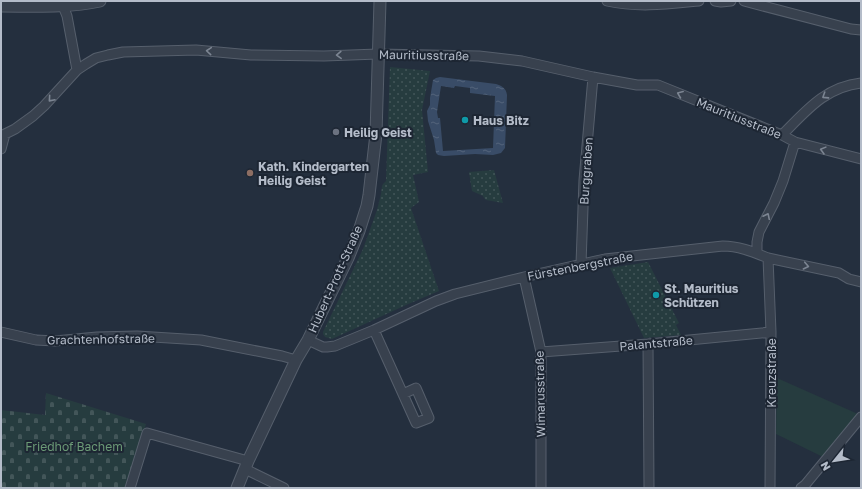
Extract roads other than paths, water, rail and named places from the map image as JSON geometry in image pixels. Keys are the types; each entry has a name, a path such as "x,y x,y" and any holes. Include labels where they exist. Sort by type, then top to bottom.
{"street":[{"path":"1,6 77,5 100,1"},
{"name":"Hubert-Prott-Straße","path":"237,488 246,465 296,360 308,340 348,258 367,206 376,134 380,1"},
{"path":"607,1 642,6 699,1"},
{"path":"715,1 731,1"},
{"path":"744,1 861,30"},
{"path":"62,4 67,16 77,70"},
{"name":"Mauritiusstraße","path":"3,135 34,116 77,70 96,58 123,52 196,50 251,54 324,56 378,54 479,56 522,61 637,85 658,85 782,135 795,142 861,159"},
{"name":"Burggraben","path":"581,264 584,180 593,77"},
{"path":"782,135 809,107 827,94 838,88 861,83"},
{"path":"1,149 3,135"},
{"path":"757,253 759,232 783,180 795,142"},
{"name":"Fürstenbergstraße","path":"308,340 327,348 335,346 455,294 581,264 605,259 723,246 734,246 768,258 839,273 849,279 861,282"},
{"name":"Kreuzstraße","path":"768,258 771,332 770,488"},
{"name":"Wimarusstraße","path":"524,277 541,352 541,488"},
{"path":"374,330 403,394"},
{"name":"Grachtenhofstraße","path":"1,332 36,340 55,341 97,337 136,336 201,340 296,360"},
{"name":"Palantstraße","path":"541,352 648,344 771,332"},
{"path":"648,344 649,488"},
{"path":"801,488 805,486 861,417"},
{"path":"130,488 147,433 246,465 284,488"}],"water":[{"path":"440,77 496,84 505,89 507,95 505,148 501,153 493,155 475,154 444,156 436,153 427,111 430,105 433,80","holes":["441,86 454,88 455,86 470,88 470,93 495,96 493,148 443,151 440,118 438,118 437,112"]}],"place":[{"name":"Haus Bitz","path":"465,120"},
{"name":"Heilig Geist","path":"336,132"},
{"name":"Kath. Kindergarten Heilig Geist","path":"250,173"},
{"name":"St. Mauritius Schützen","path":"656,295"}],"park label":[{"name":"Friedhof Bachem","path":"74,446"}]}
